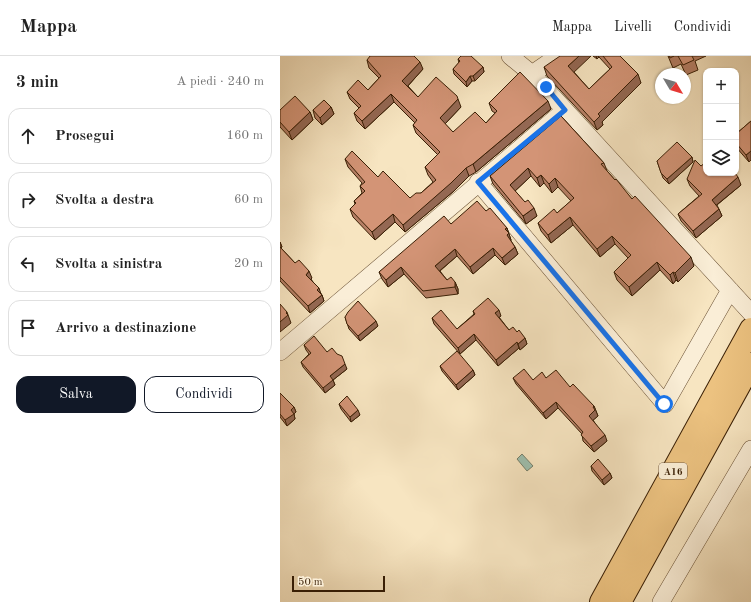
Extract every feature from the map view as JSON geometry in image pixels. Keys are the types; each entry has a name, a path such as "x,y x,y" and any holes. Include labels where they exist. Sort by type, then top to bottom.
{"highway":[{"name":"A16","path":"601,602 748,334"},
{"name":"A16","path":"620,602 751,364"}],"street":[{"path":"510,56 532,74 634,183 751,313"},
{"path":"532,74 558,56"},
{"path":"280,352 478,182 565,110"},
{"path":"478,182 664,404 730,290"},
{"path":"661,602 751,448"}],"shaded area":[{"path":"522,454 533,466 527,471 517,459"}],"building":[{"path":"370,56 414,56 420,62 402,81 418,97 436,77 457,96 458,99 440,118 453,132 475,112 486,123 497,111 489,103 520,72 548,101 473,164 466,168 403,225 393,214 372,232 350,209 356,203 354,201 365,191 360,186 365,182 345,159 352,151 378,177 383,171 410,198 416,193 421,193 436,180 425,167 440,152 413,125 417,120 391,94 362,121 354,113 361,106 347,92 358,80 368,90 381,76 367,60"},
{"path":"461,56 471,56 483,67 473,76 470,76 466,82 453,69 460,61 458,59"},
{"path":"560,56 579,56 568,66 589,89 612,67 603,56 620,56 638,74 598,114 600,116 594,122 544,67"},
{"path":"678,56 692,56 694,60 683,65"},
{"path":"295,96 310,112 289,132 280,122 280,110"},
{"path":"324,100 331,107 320,118 313,110"},
{"path":"561,116 604,163 601,164 615,180 616,179 632,199 635,196 691,257 675,273 673,272 670,275 657,262 629,287 614,272 631,255 612,236 597,249 570,217 548,235 538,223 554,209 557,213 574,198 555,178 549,184 541,175 537,178 528,168 510,185 525,202 528,200 534,208 523,216 490,176"},
{"path":"751,121 751,151 746,155 739,147 739,131"},
{"path":"677,142 692,157 667,179 661,173 657,161"},
{"path":"695,160 701,166 703,164 703,176 738,177 712,200 719,209 693,231 678,214 702,194 687,179"},
{"path":"477,201 486,211 490,208 507,228 505,229 509,233 507,235 515,247 502,258 493,248 470,267 455,249 435,266 447,280 451,277 455,282 455,287 423,291 401,267 386,280 379,272 444,216 451,224"},
{"path":"280,247 295,263 299,260 309,271 306,275 319,288 317,290 322,295 308,306 280,277"},
{"path":"488,298 499,310 495,313 509,330 513,327 517,332 519,330 525,338 518,344 517,342 496,360 474,334 458,348 432,318 441,310 457,329 475,314 473,311"},
{"path":"358,301 376,321 358,336 347,324 345,317"},
{"path":"280,304 288,315 280,322"},
{"path":"314,336 327,352 332,348 337,354 342,356 345,364 330,376 333,380 323,388 301,362 311,353 304,345"},
{"path":"457,351 473,370 456,385 440,366"},
{"path":"524,369 533,380 542,372 546,378 556,370 570,387 573,384 594,406 593,407 595,410 589,416 605,435 591,446 581,435 583,432 556,402 543,413 513,378"},
{"path":"280,393 294,407 291,410 294,414 285,420 280,414"},
{"path":"347,396 358,410 350,417 339,404"},
{"path":"598,459 610,473 602,480 591,466"}],"route":[{"path":"546,87 565,110 478,182 664,404"}]}
